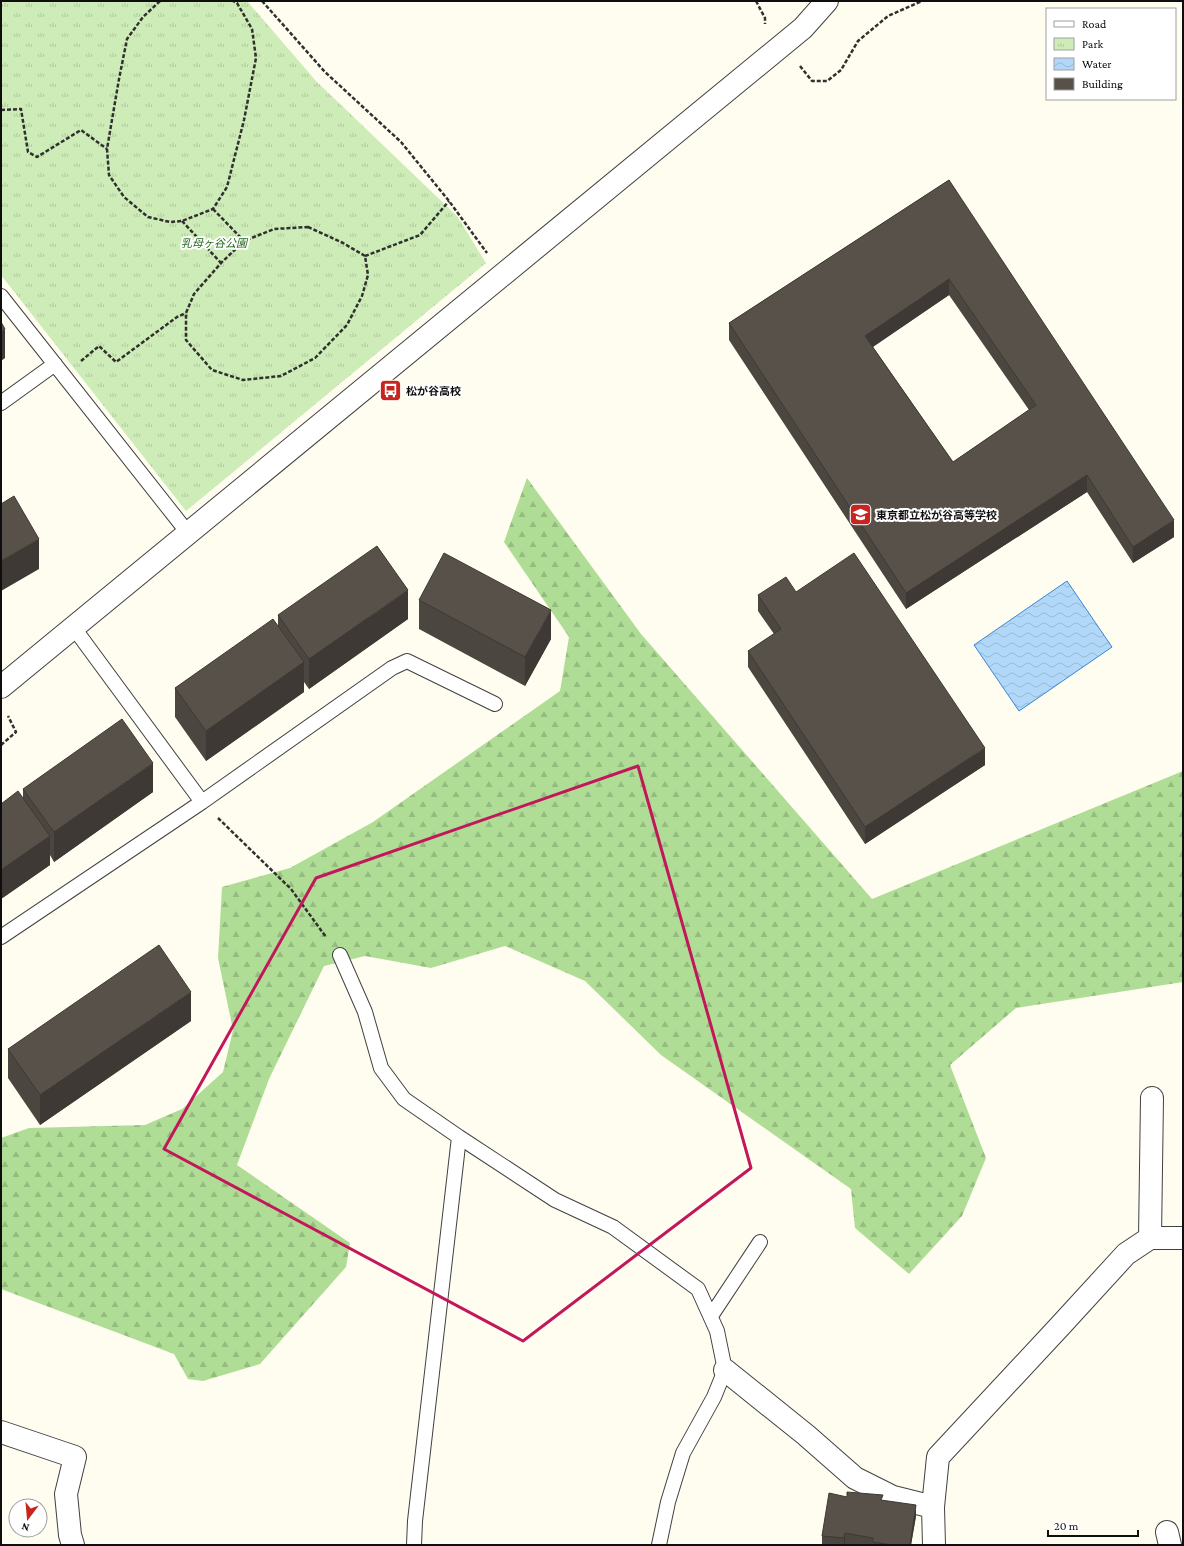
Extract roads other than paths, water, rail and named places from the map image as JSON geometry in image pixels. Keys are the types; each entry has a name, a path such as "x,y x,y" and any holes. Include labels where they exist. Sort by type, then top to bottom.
{"street":[{"path":"1,687 798,32 827,1"},
{"path":"1150,1238 1152,1098"},
{"path":"934,1545 933,1507 938,1457 1126,1254 1150,1238 1183,1238"},
{"path":"725,1370 806,1435 855,1478 893,1497 933,1507"},
{"path":"1,1432 75,1457 66,1494 70,1535 73,1545"}],"lane":[{"path":"1,296 188,533"},
{"path":"1,403 55,364"},
{"path":"74,628 202,802"},
{"path":"1,937 202,802 392,668 407,661 495,704"},
{"path":"340,955 365,1012 381,1068 404,1099 458,1137 555,1200 613,1227 698,1289 717,1331 725,1370 714,1397 683,1453 668,1502 659,1545"},
{"path":"414,1545 458,1137"},
{"path":"711,1316 760,1242"}],"water":[{"path":"1067,581 1112,647 1019,711 974,645"}],"place":[{"name":"松が谷高校","path":"390,391"},
{"name":"東京都立松が谷高等学校","path":"860,515"}],"park label":[{"name":"乳母ヶ谷公園","path":"214,243"}]}
